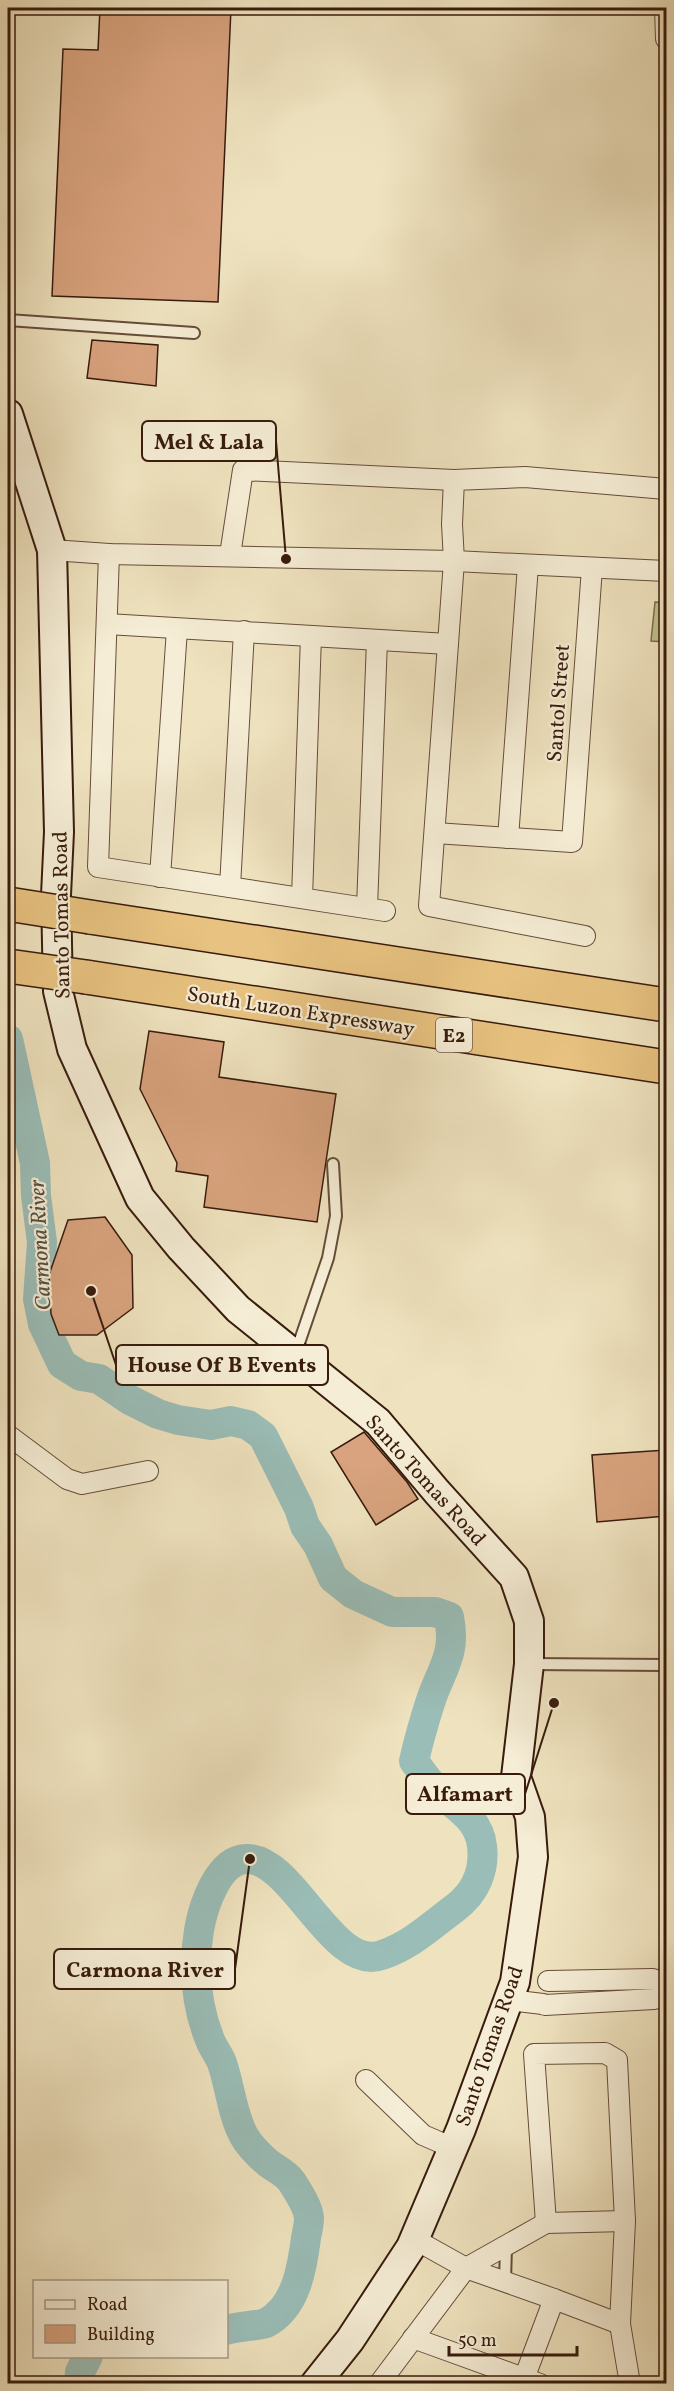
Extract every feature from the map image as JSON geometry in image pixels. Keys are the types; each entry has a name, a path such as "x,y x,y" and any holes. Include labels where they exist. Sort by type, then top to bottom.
{"highway":[{"path":"8,904 666,1005"},
{"name":"South Luzon Expressway","path":"8,966 666,1067"}],"street":[{"path":"665,8 666,39"},
{"name":"Santo Tomas Road","path":"8,414 52,550 59,832 56,895 58,991 72,1049 140,1198 181,1248 238,1309 378,1422 437,1492 514,1577 529,1622 529,1664 516,1777 530,1818 533,1857 512,1991 453,2148 414,2239 350,2340 315,2384"},
{"path":"230,555 243,470 454,480 525,477 666,489"},
{"path":"454,480 452,524 454,561 429,906 585,936"},
{"path":"52,550 109,554 454,561 666,571"},
{"path":"109,554 98,867 376,910 377,640"},
{"path":"435,833 508,838 528,565"},
{"name":"Santol Street","path":"508,838 572,842 592,568"},
{"path":"107,624 448,644"},
{"path":"160,877 177,629"},
{"path":"230,887 244,631"},
{"path":"302,898 311,636"},
{"path":"8,1435 74,1482 82,1484 148,1471"},
{"path":"512,1991 546,1981 653,1978 666,1984"},
{"path":"585,1981 586,2002"},
{"path":"512,1991 544,2004 654,1999 666,1995"},
{"path":"546,2223 534,2054 605,2053 618,2060 625,2221 620,2324 630,2384"},
{"path":"366,2080 423,2134 453,2148"},
{"path":"379,2384 466,2268 546,2223 625,2221"},
{"path":"414,2239 466,2268 620,2324"},
{"path":"413,2338 529,2382 554,2300"}],"lane":[{"path":"8,12 11,8"},
{"path":"8,320 194,333"},
{"path":"294,1355 330,1247 336,1216 333,1164"},
{"path":"529,1664 666,1665"},
{"path":"505,2282 506,2246"}],"green space":[{"path":"655,602 666,603 666,642 651,641"}],"building":[{"path":"100,8 231,8 218,302 52,296 63,49 98,50"},
{"path":"92,340 158,345 156,386 87,378"},
{"path":"149,1031 224,1042 219,1077 336,1094 317,1222 204,1207 208,1176 176,1171 177,1163 140,1089"},
{"path":"105,1217 132,1255 133,1308 97,1335 59,1335 51,1314 49,1275 68,1220"},
{"path":"364,1432 407,1482 418,1499 376,1525 331,1452"},
{"path":"666,1450 666,1516 597,1522 592,1455"}],"waterway":[{"name":"Carmona River","path":"8,1039 35,1163 36,1196 42,1242 38,1299 43,1324 62,1364 81,1376 99,1379 130,1400 158,1414 178,1420 211,1425 231,1421 248,1425 263,1436 299,1508 305,1526 318,1545 333,1578 353,1594 392,1612 435,1612 449,1617 450,1649 429,1705 414,1761 436,1789 471,1820 480,1836 482,1864 477,1881 468,1895 455,1908 411,1941 382,1955 364,1956 347,1947 330,1932 281,1876 264,1864 247,1859 237,1861 220,1875 204,1909 197,1944 196,1972 205,2027 222,2063 244,2136 268,2163 290,2179 305,2204 309,2218 296,2286 284,2307 266,2323 228,2330"},
{"name":"Carmona River","path":"79,2384 80,2372 87,2358"}],"place":[{"name":"Mel & Lala","path":"286,559"},
{"name":"House Of B Events","path":"91,1291"},
{"name":"Alfamart","path":"554,1703"},
{"name":"Carmona River","path":"250,1859"}]}
